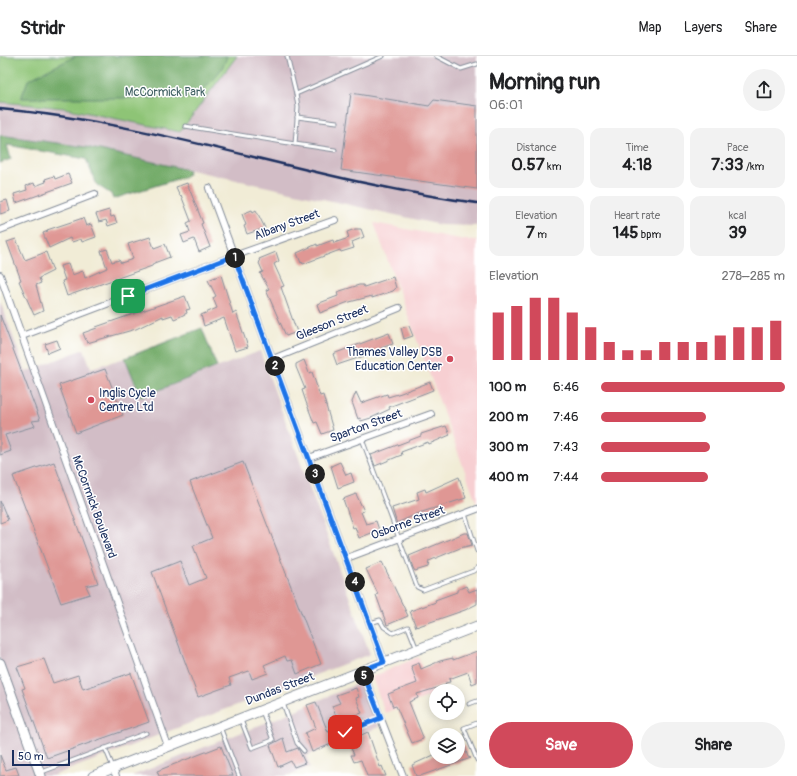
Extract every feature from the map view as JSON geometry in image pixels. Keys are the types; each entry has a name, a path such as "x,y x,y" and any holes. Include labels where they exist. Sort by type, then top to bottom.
{"main road":[{"name":"Dundas Street","path":"93,776 115,772 168,746 477,626"},
{"path":"0,663 40,774"}],"street":[{"path":"209,188 347,558 384,662"},
{"path":"0,230 95,194"},
{"name":"Albany Street","path":"22,336 234,256 335,220"},
{"name":"McCormick Boulevard","path":"0,275 168,746"},
{"name":"Gleeson Street","path":"273,358 399,308"},
{"name":"Sparton Street","path":"309,458 431,414"},
{"name":"Osborne Street","path":"347,558 477,510"},
{"path":"362,670 403,776"}],"lane":[{"path":"287,56 298,107 295,144"},
{"path":"296,94 383,56"},
{"path":"436,56 461,70 477,64"},
{"path":"297,117 337,122"},
{"path":"185,126 335,150"},
{"path":"362,439 417,587 423,590 476,570 477,568"},
{"path":"465,514 477,551"},
{"path":"370,623 380,620 384,627 393,633 408,627 417,649"},
{"path":"282,701 297,743 304,751"},
{"path":"469,704 477,701"},
{"path":"240,718 252,748 273,740 261,710"},
{"path":"345,732 381,718"},
{"path":"477,723 464,728 477,760"},
{"path":"219,726 239,776"},
{"path":"40,774 146,733"},
{"path":"105,748 115,772"}],"shaded area":[{"path":"237,56 477,56 477,226 441,225 86,147 0,135 0,102 64,108 180,132"},
{"name":"Thames Valley DSB Education Center","path":"374,223 465,240 477,240 477,504"},
{"path":"0,301 26,372 84,349 91,368 125,358 141,397 260,351 370,654 52,776 0,776"},
{"path":"418,657 429,685 429,696 385,713 372,677"},
{"path":"359,683 379,727 306,756 310,767 286,776 132,776 275,719"}],"green space":[{"name":"McCormick Park","path":"0,56 237,56 180,132 64,108 0,102"},
{"path":"76,56 227,56 222,68 195,98 21,98 28,80"},
{"path":"0,135 86,147 189,170 187,176 113,199 111,194 97,185 86,159 7,145 11,159 0,163"},
{"path":"202,328 217,367 141,397 125,358"}],"building":[{"path":"351,93 429,106 434,100 477,106 477,189 341,170"},
{"path":"68,174 72,183 16,203 14,194 27,190 26,186 34,183 35,186 46,182 45,179 54,176 55,179"},
{"path":"187,183 203,223 201,224 210,247 199,252 194,239 184,243 181,235 190,232 187,223 191,221 181,195 180,196 176,187"},
{"path":"7,200 10,211 0,214 0,202"},
{"path":"109,210 111,217 114,216 117,223 108,226 106,220 99,222 96,214"},
{"path":"252,210 253,212 256,210 265,228 247,234 244,226 246,225 242,214"},
{"path":"83,218 86,226 91,224 96,237 82,242 81,239 72,242 70,238 49,248 43,233 48,231 47,230"},
{"path":"355,229 361,229 364,237 352,242 354,248 341,252 340,250 303,264 302,262 301,263 297,253 317,244 317,246 333,240 334,243 349,238 347,232"},
{"path":"150,237 154,248 165,244 170,257 154,263 152,266 67,296 62,281 65,280 60,266 68,264 72,275 83,271 85,278 107,268 101,251 107,249 112,262 119,260 121,263 133,259 128,244"},
{"path":"16,239 25,260 46,252 53,271 39,278 41,283 36,285 43,311 34,315 19,281 21,280 7,242"},
{"path":"276,252 279,261 274,264 284,286 281,287 297,332 286,336 266,290 269,289 260,273 263,272 259,259"},
{"path":"221,275 233,314 236,312 248,347 235,351 224,318 204,326 201,315 217,308 213,298 216,296 208,280"},
{"path":"393,277 396,288 393,291 372,298 372,296 346,303 320,313 317,304 338,296 337,292 359,285 363,285 364,287"},
{"path":"185,296 190,309 186,310 187,313 179,317 174,319 172,315 163,318 163,316 136,329 87,343 83,333 97,328 96,327"},
{"path":"0,315 40,420 32,421 35,426 5,435 11,451 0,455"},
{"path":"409,326 413,336 404,339 401,328"},
{"path":"389,333 393,344 381,348 382,350 337,365 333,354"},
{"path":"57,340 60,348 48,353 45,344"},
{"path":"304,360 309,373 312,372 320,396 323,395 333,430 322,434 317,422 314,423 302,390 305,389 296,367 296,364"},
{"name":"Inglis Cycle Centre Ltd","path":"105,369 123,415 76,433 59,385"},
{"path":"430,382 433,390 389,407 390,409 371,418 361,421 360,418 358,419 352,402 356,392 361,403 387,394 388,397"},
{"path":"446,426 450,435 429,444 428,442 401,452 402,455 375,466 371,455 421,436 421,434"},
{"path":"54,462 98,583 86,586 90,594 61,603 13,476"},
{"path":"243,462 321,664 297,674 292,660 287,661 285,656 264,665 268,673 252,679 249,671 229,678 231,685 198,697 152,572 180,561 189,585 206,578 193,546 212,538 190,482"},
{"path":"340,462 346,475 351,473 354,482 338,488 331,466"},
{"path":"459,477 466,498 419,513 397,523 392,508 419,499 417,492 425,489 426,492"},
{"path":"356,494 364,511 361,512 366,524 376,521 379,530 359,538 355,527 353,528 343,499"},
{"path":"0,501 8,520 0,523"},
{"path":"464,533 468,533 472,545 460,548 429,561 428,567 415,571 409,556"},
{"path":"382,562 408,616 387,625 376,595 378,594 366,569"},
{"path":"466,586 469,592 477,589 477,604 465,610 416,627 410,611 436,602 435,600 457,592 457,590"},
{"path":"477,651 477,682 472,684 468,672 449,679 450,682 446,684 429,684 429,690 417,694 418,698 409,702 423,739 412,743 396,706 393,707 388,694 417,683 411,666 419,663 421,669 440,661 453,658 453,660"},
{"path":"44,659 53,683 78,675 83,689 131,673 149,722 47,758 22,689 25,688 17,667"},
{"path":"356,688 359,697 356,698 362,713 346,718 347,721 339,724 332,706 340,703 336,695"},
{"path":"316,702 328,732 331,731 336,742 312,752 305,733 316,728 307,705"},
{"path":"368,732 380,767 382,766 386,776 367,776 361,760 354,762 351,755 354,755 348,741"},
{"path":"283,738 287,752 298,748 305,763 294,767 291,761 278,767 270,745"},
{"path":"221,746 233,776 159,776 157,771"},
{"path":"465,748 468,757 471,758 465,760"},
{"path":"0,755 6,770 16,767 19,775 0,776"},
{"path":"429,757 429,764 454,764 420,776 416,776 412,765"}],"railway":[{"path":"0,109 60,116 120,127 180,139 298,168 417,194 477,203"}],"place":[{"name":"Thames Valley DSB Education Center","path":"450,359"},
{"name":"Inglis Cycle Centre Ltd","path":"91,400"}],"route":[{"path":"128,296 234,256 347,558 384,662 362,670 381,718 345,732"}]}
